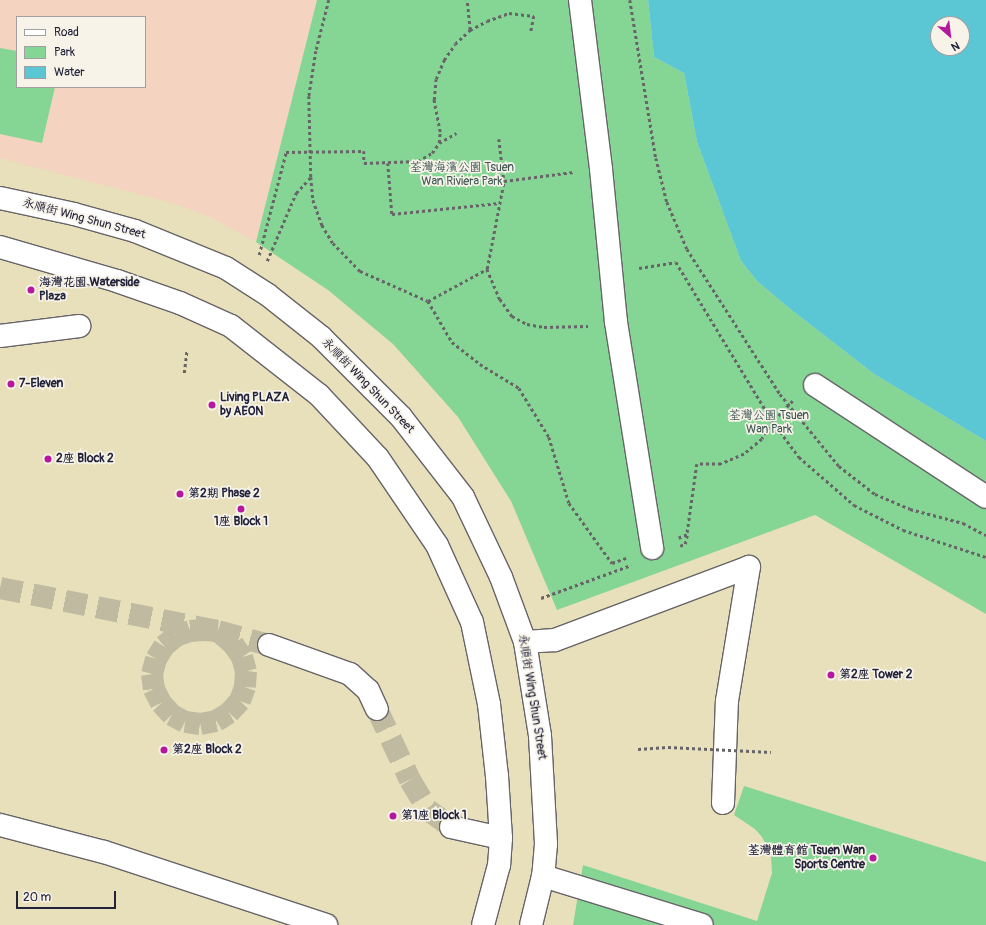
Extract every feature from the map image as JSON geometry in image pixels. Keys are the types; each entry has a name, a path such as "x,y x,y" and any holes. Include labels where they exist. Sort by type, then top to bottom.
{"street":[{"path":"580,0 601,169 616,322 652,548"},
{"name":"永順街 Wing Shun Street","path":"0,198 74,214 135,231 226,268 268,295 321,337 401,417 463,496 498,570 525,642 540,736 545,786 546,844 543,876 531,925"},
{"path":"0,247 117,281 180,304 231,326 319,395 378,458 437,545 472,622 488,704 497,776 501,838 499,865 483,925"},
{"path":"0,336 79,326"},
{"path":"815,386 986,497"},
{"path":"525,642 555,640 749,567 727,701 723,803"},
{"path":"269,645 350,674 368,690 377,709"},
{"path":"0,824 104,852 326,925"},
{"path":"450,827 501,838"},
{"path":"543,876 702,925"}],"path":[{"path":"329,0 316,51 308,96 308,152 313,200 333,243 360,271 428,301 452,342 480,364 520,388 549,437 569,503 612,563 687,535"},
{"path":"467,0 470,30"},
{"path":"630,0 656,158 667,202 687,249 780,394 839,466 875,494 910,509 963,523 986,535"},
{"path":"439,143 440,132 434,100 436,79 452,49 470,30 487,21 509,13 534,16 531,31"},
{"path":"258,258 286,152 364,151 364,163 418,161 432,153 439,143 456,133"},
{"path":"499,139 504,181 487,269 500,299 512,316 527,324 544,327 586,327 616,322"},
{"path":"388,163 392,214 499,203"},
{"path":"504,181 601,169"},
{"path":"266,263 296,193 311,178"},
{"path":"611,273 676,262 773,422 799,457 854,505 903,530 986,558"},
{"path":"428,301 487,269"},
{"path":"184,373 188,350"},
{"path":"678,547 685,544 697,464 721,464 744,454 762,439 773,422"},
{"path":"541,598 635,563"},
{"path":"638,750 668,747 771,752"}],"shaded area":[{"path":"0,0 317,0 256,242 212,218 172,203 0,158"}],"green space":[{"name":"荃灣海濱公園 Tsuen Wan Riviera Park","path":"317,0 648,0 654,57 684,73 697,142 741,261 758,282 874,374 986,441 986,614 815,515 557,610 511,501 458,417 393,344 328,290 256,242"},
{"path":"0,48 16,51 16,88 55,88 42,143 0,134"},
{"name":"荃灣體育館 Tsuen Wan Sports Centre","path":"744,786 986,862 986,925 573,925 583,865 757,921 772,873 771,855 762,837 755,829 734,815"}],"water":[{"path":"648,0 986,0 986,441 874,374 758,282 741,261 697,142 684,73 654,57"}],"tunnel":[{"path":"0,588 218,631 233,644 242,657 246,671 245,687 240,701 229,713 216,721 200,724 185,722 172,715 161,703 154,689 152,674 156,659 164,646 176,636 190,631 205,630 218,631 269,645"},
{"path":"377,709 410,780 428,810 451,827"}],"place":[{"name":"海灣花園 Waterside Plaza","path":"31,290"},
{"name":"7-Eleven","path":"11,384"},
{"name":"Living PLAZA by AEON","path":"212,405"},
{"name":"2座 Block 2","path":"48,459"},
{"name":"第2期 Phase 2","path":"180,494"},
{"name":"1座 Block 1","path":"241,509"},
{"name":"第2座 Tower 2","path":"831,675"},
{"name":"第2座 Block 2","path":"164,750"},
{"name":"第1座 Block 1","path":"393,816"},
{"name":"荃灣體育館 Tsuen Wan Sports Centre","path":"873,858"}],"park label":[{"name":"荃灣公園 Tsuen Wan Park","path":"769,423"}]}
